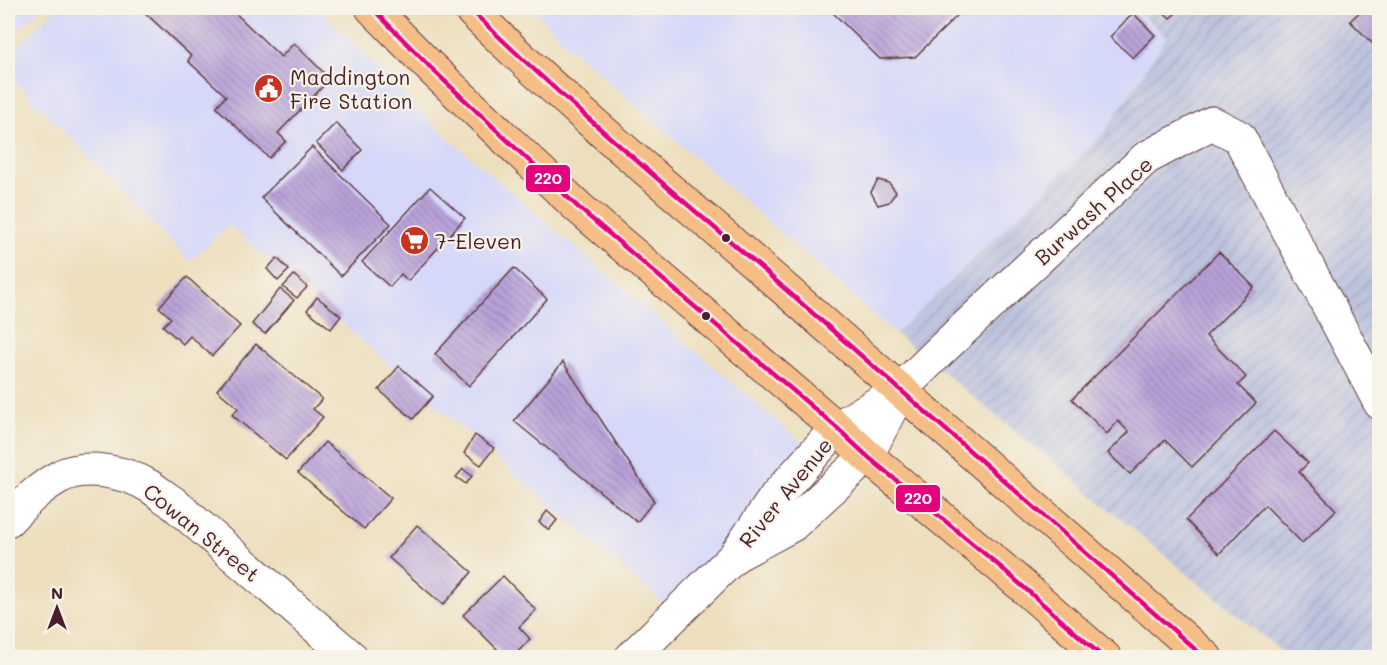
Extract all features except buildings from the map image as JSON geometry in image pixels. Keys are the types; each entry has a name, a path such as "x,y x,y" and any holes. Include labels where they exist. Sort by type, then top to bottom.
{"highway":[{"path":"372,8 447,84 579,208 1105,657"},
{"path":"469,8 538,75 641,166 1206,657"}],"street":[{"name":"Burwash Place","path":"900,390 1146,158 1212,123 1239,137 1380,403"},
{"name":"River Avenue","path":"631,657 734,557 776,496 837,428 900,390"},
{"path":"867,456 900,390"},
{"name":"River Avenue","path":"734,557 792,525 867,456"},
{"name":"Cowan Street","path":"8,520 32,495 62,475 87,470 120,473 148,485 172,502 352,657"}],"shaded area":[{"path":"8,8 42,8 8,39"},
{"path":"56,8 318,8 448,138 828,465 679,617 229,225 190,261 8,74 8,57"},
{"path":"532,8 1135,8 1167,37 1105,132 896,334 564,42"},
{"path":"1135,8 1379,8 1379,657 1288,657 896,334 1105,132 1167,37"}],"transit line":[{"name":"220","path":"372,8 432,69 579,208 867,456 1003,569 1104,658"},
{"name":"220","path":"469,8 576,108 1205,658"}],"place":[{"name":"Maddington Fire Station","path":"269,88"},
{"name":"7-Eleven","path":"414,240"}]}
